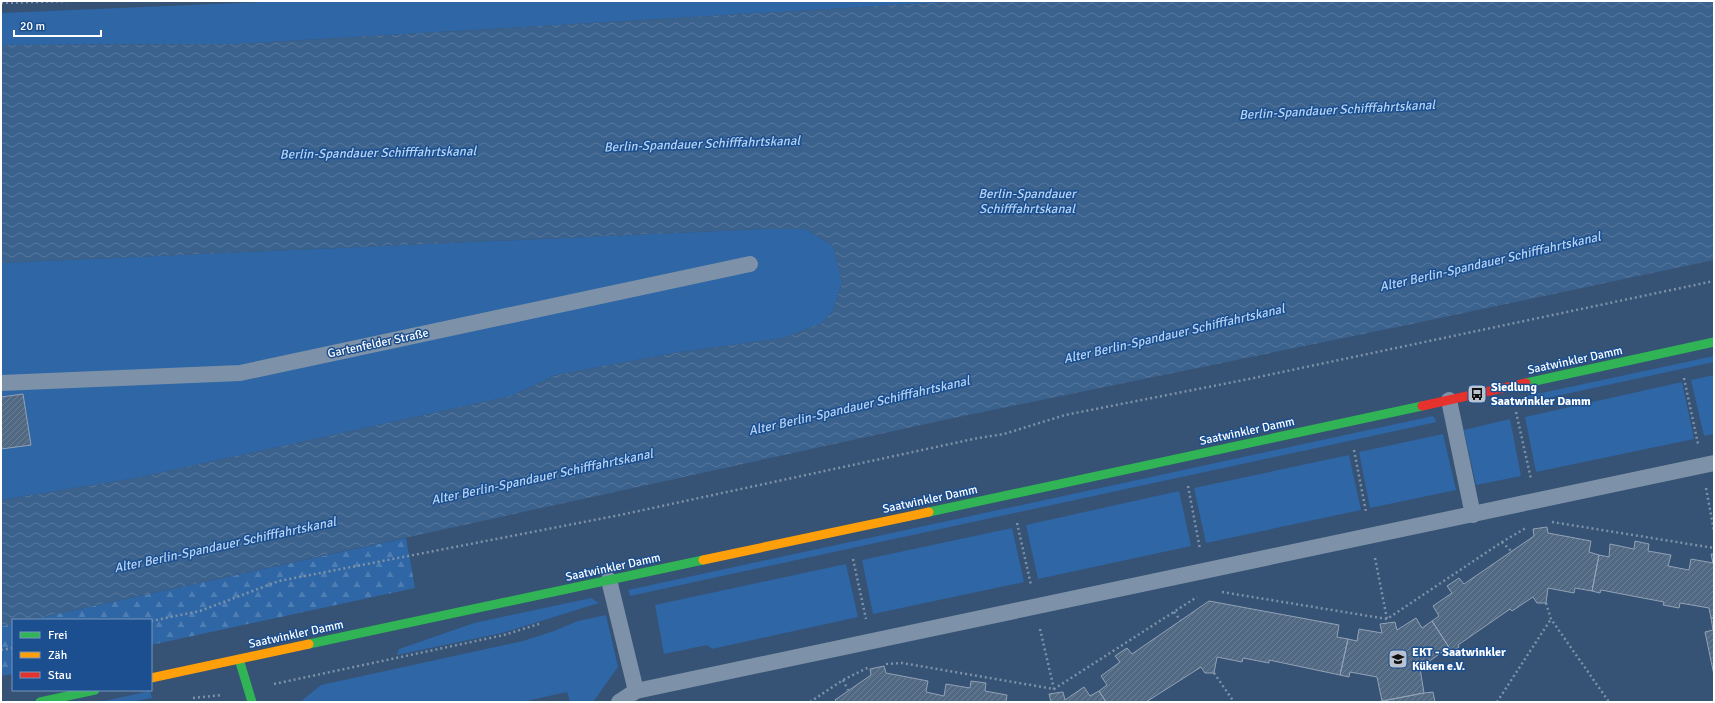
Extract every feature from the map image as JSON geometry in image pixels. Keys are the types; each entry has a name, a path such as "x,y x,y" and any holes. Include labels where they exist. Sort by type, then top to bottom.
{"main road":[{"name":"Saatwinkler Damm","path":"152,678 1714,342"},
{"path":"239,659 252,702"},
{"path":"40,702 90,691"}],"lane":[{"name":"Gartenfelder Straße","path":"1,383 38,380 240,372 750,264"},
{"path":"1449,400 1473,515"},
{"path":"619,702 636,691 1536,502 1714,463"},
{"path":"609,580 636,691"}],"path":[{"path":"1,4 69,1"},
{"path":"152,621 200,611 279,581 620,515 971,439 1004,434 1065,415 1249,379 1714,281"},
{"path":"1516,409 1540,520"},
{"path":"1188,486 1204,572 1209,590"},
{"path":"810,702 843,680 875,664 902,663 1054,689 1209,590 1387,619 1502,542 1540,520 1714,548"},
{"path":"1502,542 1512,552"},
{"path":"853,559 875,664"},
{"path":"1546,603 1551,619 1609,702"},
{"path":"1174,612 1180,621"},
{"path":"1497,702 1551,619"},
{"path":"1,650 12,648"},
{"path":"1214,674 1234,702"},
{"path":"843,680 848,690"},
{"path":"191,698 225,694"}],"green space":[{"path":"283,1 965,1 235,44 1,45 1,13"},
{"path":"763,229 805,229 833,246 842,282 833,311 822,323 783,338 674,353 556,375 511,396 136,478 1,500 1,263"},
{"path":"1714,356 1714,362 1524,403 1523,397"},
{"path":"1714,375 1714,434 1704,436 1691,380"},
{"path":"1682,382 1694,439 1536,472 1525,417"},
{"path":"1433,416 1437,422 630,596 628,590"},
{"path":"1510,419 1521,476 1476,485 1464,430"},
{"path":"1443,434 1456,490 1370,508 1359,452"},
{"path":"1349,455 1361,510 1206,543 1194,488"},
{"path":"1179,491 1191,546 1038,579 1026,525"},
{"path":"1012,528 1024,582 873,614 862,560"},
{"path":"406,538 415,588 152,645 152,619 34,619"},
{"path":"846,564 858,617 712,649 707,645 664,654 655,605"},
{"path":"591,598 599,603 502,633 397,655 399,649 474,623"},
{"path":"606,615 618,667 593,702 570,702 567,692 522,702 300,702 321,685 523,641 578,621"},
{"path":"12,624 12,674 1,676 1,626"},
{"path":"150,691 152,698 130,702 100,702"}],"water":[{"name":"Berlin-Spandauer Schifffahrtskanal","path":"965,1 1714,1 1714,260 949,419 34,619 12,619 12,624 1,626 1,500 136,478 511,396 556,375 674,353 783,338 822,323 833,311 842,282 833,246 805,229 763,229 1,263 1,45 235,44"}],"building":[{"path":"23,394 31,445 1,449 1,397"},
{"path":"1547,527 1548,533 1591,541 1589,552 1599,555 1592,591 1575,588 1574,593 1548,588 1546,603 1537,603 1533,597 1512,611 1510,609 1458,645 1459,647 1452,652 1432,621 1439,616 1433,606 1452,593 1447,586 1459,578 1464,584 1534,536 1533,529"},
{"path":"1635,541 1649,544 1648,551 1671,555 1668,566 1689,570 1691,559 1713,563 1711,554 1714,554 1714,618 1711,618 1709,608 1680,603 1679,608 1663,605 1664,602 1601,590 1600,593 1592,591 1599,555 1609,557 1610,544 1634,549"},
{"path":"1209,601 1339,625 1337,637 1348,639 1340,675 1269,660 1269,663 1243,658 1242,662 1217,657 1214,673 1205,673 1201,667 1146,702 1106,702 1099,691 1107,685 1101,676 1120,662 1115,656 1127,648 1132,654"},
{"path":"1416,618 1422,628 1432,621 1452,652 1445,657 1442,652 1420,668 1424,693 1382,701 1377,677 1350,672 1349,677 1340,675 1348,639 1357,641 1359,629 1382,633 1380,624 1395,622 1397,630"},
{"path":"1711,618 1714,618 1714,675 1705,632 1713,630"},
{"path":"884,666 886,673 928,681 926,692 944,696 946,684 970,688 971,681 986,683 985,691 1007,695 1006,702 837,702 835,700 871,675 870,669"},
{"path":"1084,687 1090,696 1099,691 1106,702 1051,702 1049,694 1063,692 1065,700"},
{"path":"1433,692 1435,702 1377,702 1424,693"}],"traffic: fast":[{"path":"1526,383 1714,342"},
{"path":"929,512 1422,406"},
{"path":"309,644 703,560"},
{"path":"239,659 252,702"},
{"path":"40,702 90,691"}],"traffic: slow":[{"path":"703,560 929,512"},
{"path":"152,678 309,644"}],"traffic: jam":[{"path":"1422,406 1526,383"}],"place":[{"name":"Siedlung Saatwinkler Damm","path":"1477,394"},
{"name":"EKT - Saatwinkler Küken e.V.","path":"1398,659"}],"water label":[{"name":"Alter Berlin-Spandauer Schifffahrtskanal","path":"1490,261"},
{"name":"Alter Berlin-Spandauer Schifffahrtskanal","path":"1174,333"},
{"name":"Alter Berlin-Spandauer Schifffahrtskanal","path":"859,405"},
{"name":"Alter Berlin-Spandauer Schifffahrtskanal","path":"542,476"},
{"name":"Alter Berlin-Spandauer Schifffahrtskanal","path":"225,544"}]}
